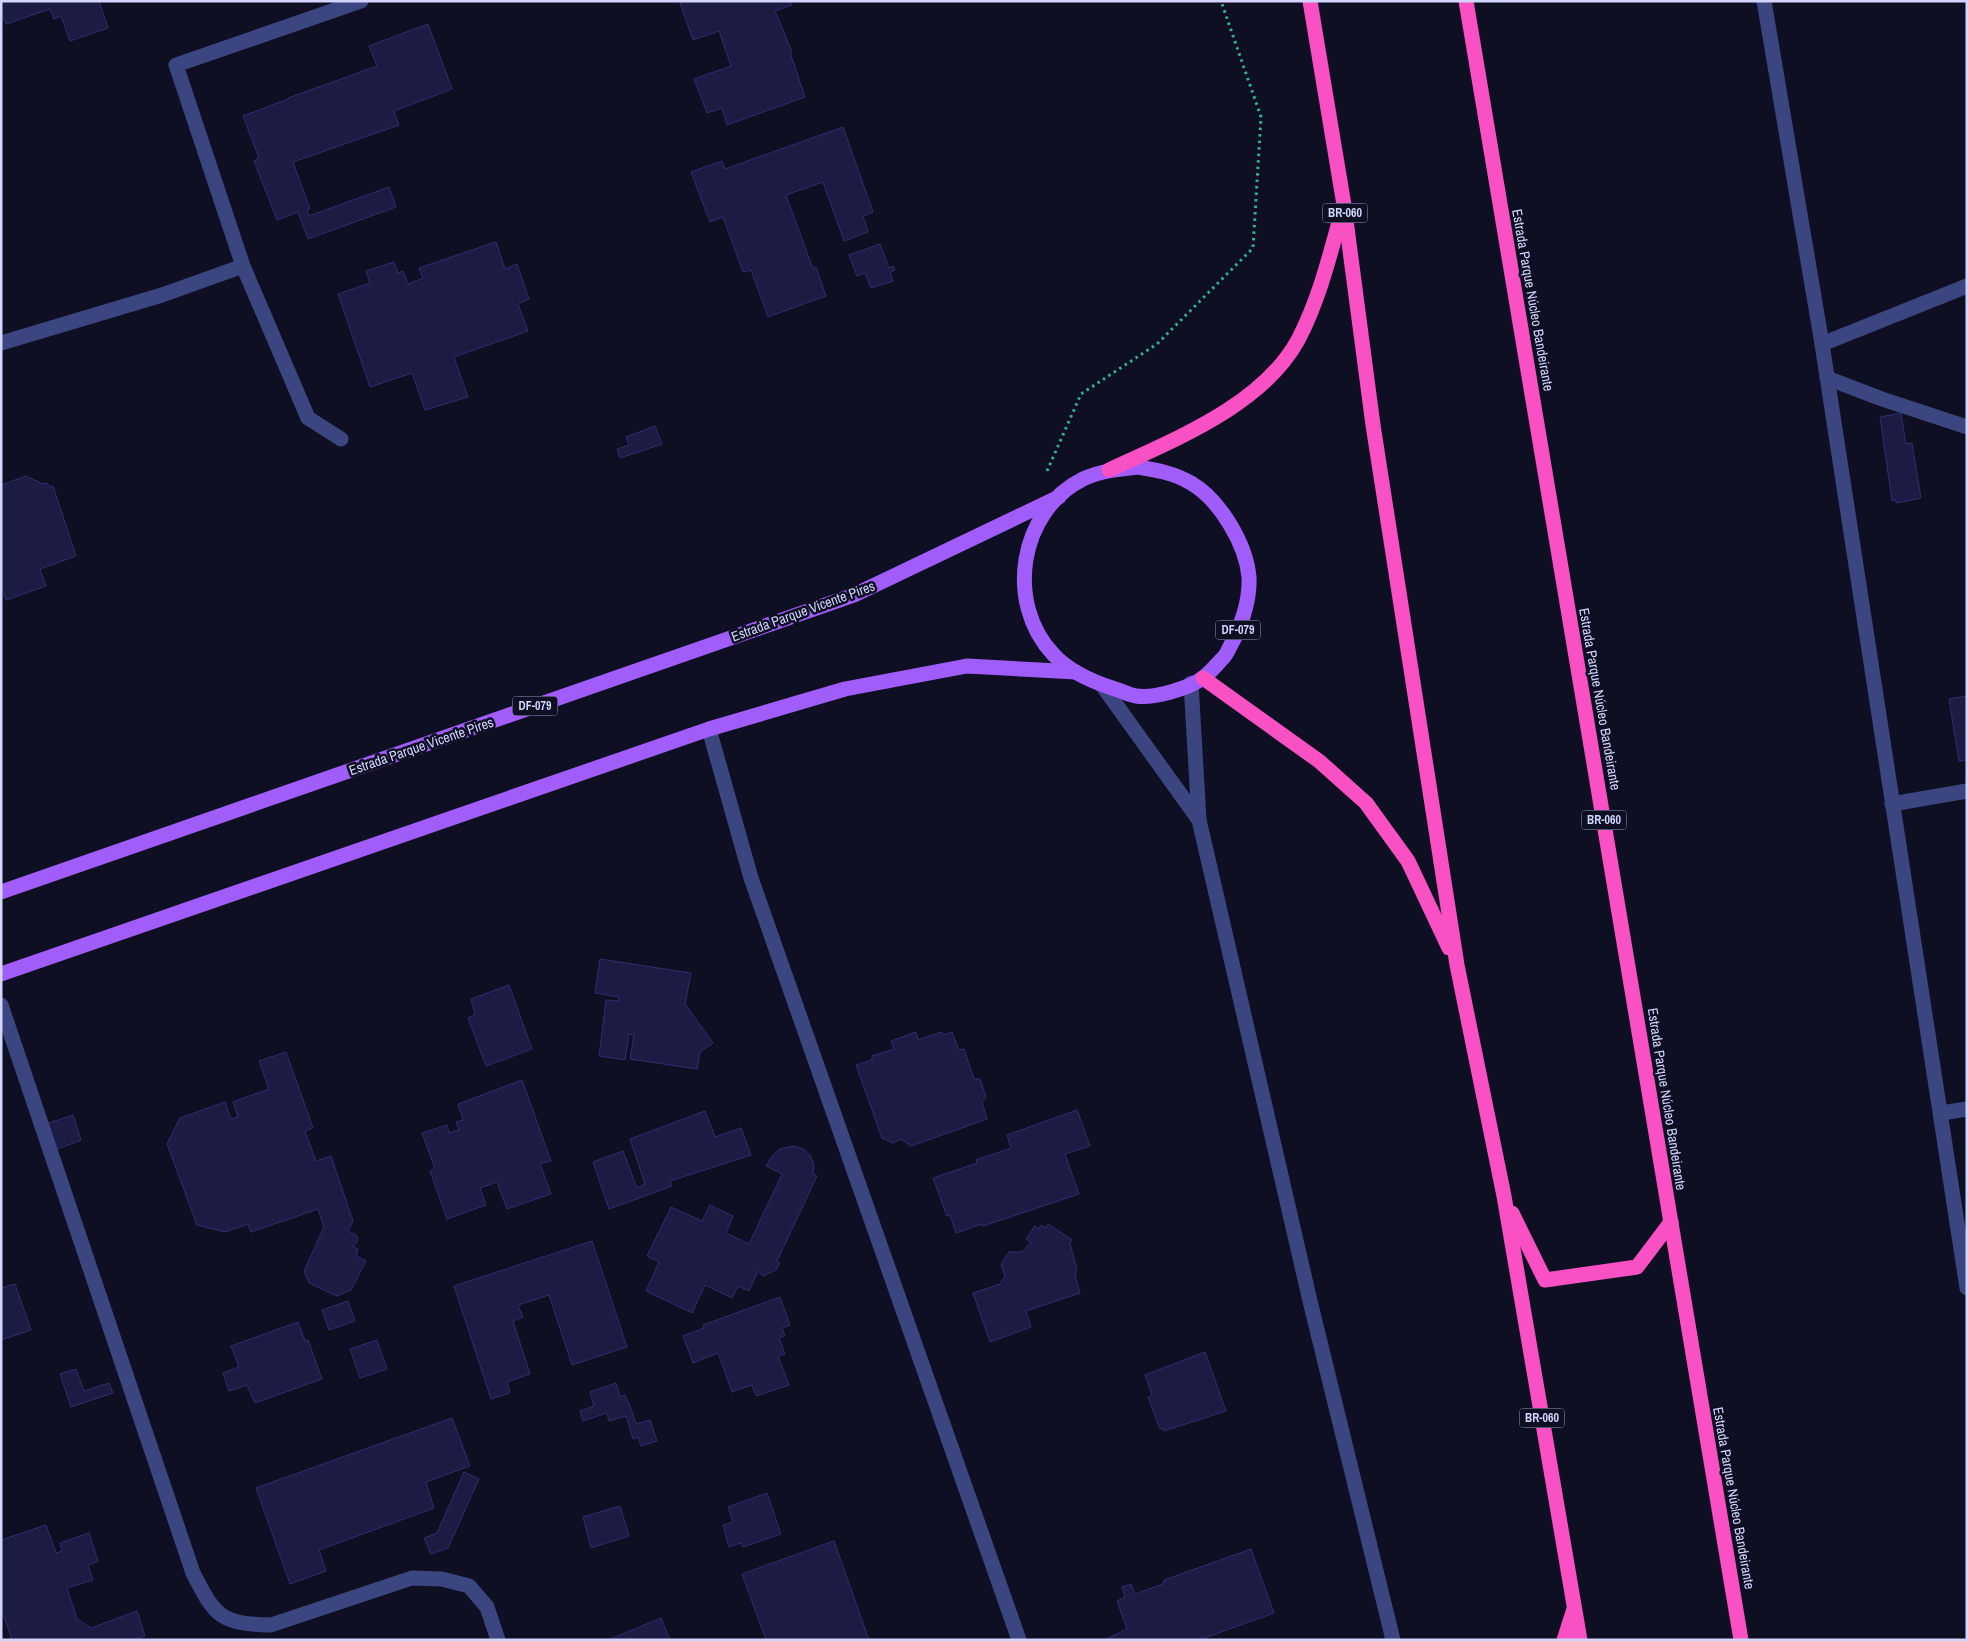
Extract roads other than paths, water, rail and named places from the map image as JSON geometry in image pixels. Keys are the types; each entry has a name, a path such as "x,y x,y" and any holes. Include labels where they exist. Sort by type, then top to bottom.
{"highway":[{"name":"BR-060","path":"1310,1 1344,205 1373,425 1457,965 1504,1196 1580,1640"},
{"name":"Estrada Parque Núcleo Bandeirante","path":"1466,1 1742,1640"},
{"path":"1109,470 1195,430 1233,408 1269,377 1297,342 1317,298 1344,205"},
{"path":"1198,681 1319,761 1366,803 1408,861 1457,965"},
{"path":"1504,1196 1545,1280 1637,1268 1671,1222"},
{"path":"1564,1640 1575,1608"}],"main road":[{"name":"Estrada Parque Vicente Pires","path":"1,892 854,595 1058,497 1082,480 1109,470 1138,467 1166,472 1184,479 1192,483 1215,502 1232,526 1249,576 1247,603 1238,631 1226,654 1198,681 1172,692 1137,696 1102,685 1076,672 1053,654 1037,631 1027,604 1023,574 1028,546 1040,519 1058,497"},
{"name":"Estrada Parque Vicente Pires","path":"1,974 709,729 845,688 967,666 1076,672"}],"street":[{"path":"341,439 308,418 243,266 176,65 361,1"},
{"path":"1764,1 1822,344 1892,804 1964,1256 1967,1288"},
{"path":"1,343 162,295 243,266"},
{"path":"1822,344 1967,286"},
{"path":"1827,378 1882,399 1967,427"},
{"path":"1198,681 1199,820 1310,1300 1393,1640"},
{"path":"1102,685 1199,820"},
{"path":"709,729 751,878 1019,1640"},
{"path":"1892,804 1967,791"},
{"path":"1,1005 193,1573 209,1605 227,1619 247,1625 271,1625 412,1578 442,1578 469,1586 487,1607 498,1640"},
{"path":"1941,1113 1967,1109"}]}
